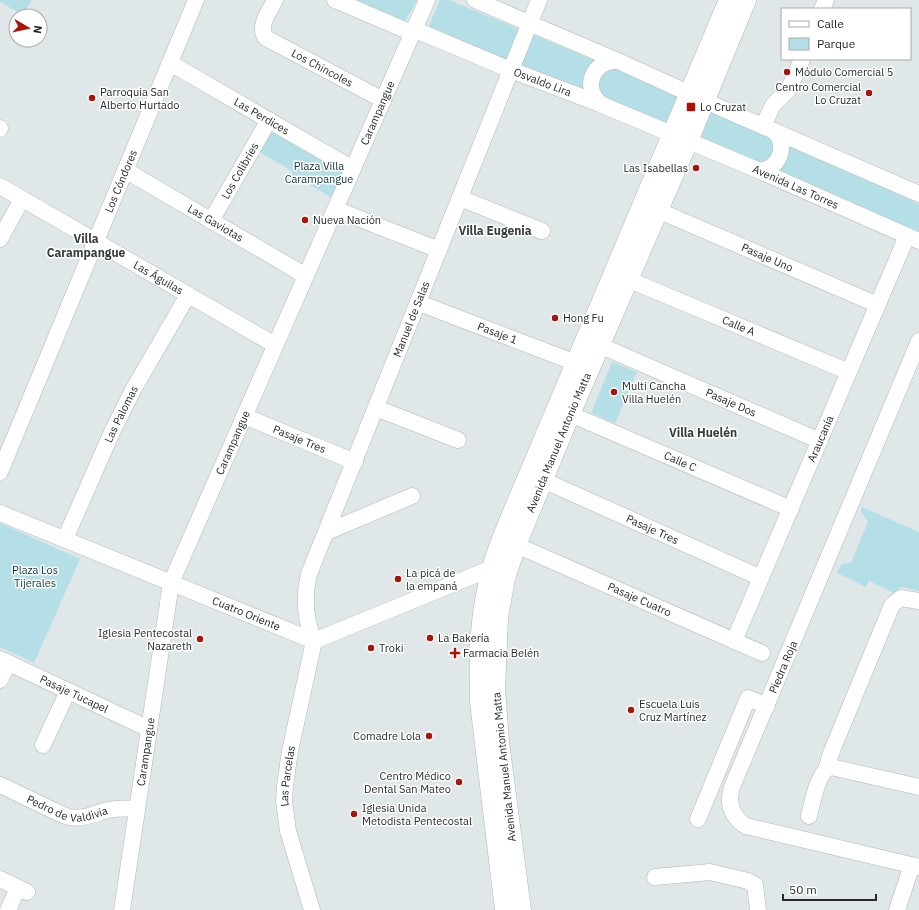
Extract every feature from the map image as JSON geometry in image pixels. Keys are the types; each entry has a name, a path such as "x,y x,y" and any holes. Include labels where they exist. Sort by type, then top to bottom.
{"main road":[{"name":"Avenida Manuel Antonio Matta","path":"697,97 729,0"},
{"name":"Avenida Manuel Antonio Matta","path":"506,910 480,702 479,673 482,629 487,591 492,568 508,524 576,363 697,97 746,0"},
{"name":"Avenida Manuel Antonio Matta","path":"521,910 499,742 494,689 499,608 505,578 514,550 570,414 657,210 680,137"},
{"path":"492,568 504,563 514,550"}],"street":[{"name":"Los Cóndores","path":"0,472 196,0"},
{"name":"Los Chincoles","path":"275,0 262,30 269,39 383,100"},
{"name":"Osvaldo Lira","path":"335,0 680,137"},
{"path":"475,0 618,61 919,194"},
{"name":"Manuel de Salas","path":"314,641 306,617 305,594 309,574 419,303 539,0"},
{"name":"Carampangue","path":"122,910 171,583 353,169 425,1"},
{"path":"769,129 773,105 790,89 802,60"},
{"path":"600,104 596,100 592,90 591,84 593,74 606,62 618,61"},
{"name":"Las Perdices","path":"170,63 353,169"},
{"name":"Los Colibríes","path":"211,221 269,120"},
{"path":"760,171 767,170 773,166 780,156 782,147 781,142 769,129"},
{"name":"Avenida Las Torres","path":"680,137 913,239"},
{"name":"Las Gaviotas","path":"126,170 306,276"},
{"name":"Las Águilas","path":"0,186 275,345"},
{"path":"460,198 542,231"},
{"path":"0,239 22,199"},
{"path":"335,209 439,250"},
{"name":"Pasaje Uno","path":"657,210 878,305"},
{"name":"Araucanía","path":"734,641 878,305 913,239"},
{"name":"Calle A","path":"627,280 849,372"},
{"name":"Las Palomas","path":"65,539 132,390 188,294"},
{"name":"Pasaje 1","path":"419,303 576,363"},
{"name":"Piedra Roja","path":"916,866 746,826 737,819 730,805 731,793 919,341"},
{"name":"Pasaje Dos","path":"599,345 820,441"},
{"path":"376,408 458,440"},
{"name":"Calle C","path":"570,414 791,509"},
{"name":"Pasaje Tres","path":"244,416 355,462"},
{"name":"Pasaje Tres","path":"543,480 761,578"},
{"path":"327,532 412,496"},
{"name":"Cuatro Oriente","path":"0,513 314,641"},
{"name":"Pasaje Cuatro","path":"514,550 762,653"},
{"path":"314,641 492,568"},
{"path":"809,816 823,773 828,767 831,753 892,605 901,598 919,601"},
{"name":"Las Parcelas","path":"312,910 288,831 284,801 290,751 314,641"},
{"path":"0,680 4,661"},
{"name":"Pasaje Tucapel","path":"4,661 149,729"},
{"path":"43,745 68,691"},
{"path":"698,820 748,698 767,706"},
{"path":"828,767 918,783"},
{"name":"Pedro de Valdivia","path":"0,785 62,815 73,818 80,818 110,810 137,809"},
{"path":"897,910 916,866"},
{"path":"655,877 705,871 748,881 755,885 758,910"},
{"path":"0,880 22,890 8,910"}],"green space":[{"path":"0,0 32,0 27,8 11,8 0,2"},
{"path":"347,0 417,0 404,23"},
{"path":"440,0 449,0 686,98 919,204 919,232 427,30"},
{"name":"Plaza Villa Carampangue","path":"270,126 346,169 331,197 292,175 292,171 256,150"},
{"name":"Multi Cancha Villa Huelén","path":"612,362 637,372 615,423 591,413"},
{"path":"862,507 919,532 919,591 901,587 894,593 869,581 866,587 837,573 842,564 851,563 868,522 861,511"},
{"name":"Plaza Los Tijerales","path":"0,523 80,559 34,663 0,647"}],"place":[{"name":"Módulo Comercial 5","path":"787,72"},
{"name":"Centro Comercial Lo Cruzat","path":"869,93"},
{"name":"Parroquia San Alberto Hurtado","path":"92,98"},
{"name":"Lo Cruzat","path":"691,107"},
{"name":"Las Isabellas","path":"696,168"},
{"name":"Nueva Nación","path":"305,220"},
{"name":"Hong Fu","path":"555,318"},
{"name":"Multi Cancha Villa Huelén","path":"614,392"},
{"name":"La picá de la empaná","path":"398,579"},
{"name":"La Bakería","path":"430,638"},
{"name":"Iglesia Pentecostal Nazareth","path":"200,639"},
{"name":"Troki","path":"371,648"},
{"name":"Farmacia Belén","path":"455,653"},
{"name":"Escuela Luis Cruz Martínez","path":"631,710"},
{"name":"Comadre Lola","path":"429,736"},
{"name":"Centro Médico Dental San Mateo","path":"459,782"},
{"name":"Iglesia Unida Metodista Pentecostal","path":"354,814"}],"district":[{"name":"Villa Eugenia","path":"495,230"},
{"name":"Villa Carampangue","path":"86,245"},
{"name":"Villa Huelén","path":"703,432"}]}
